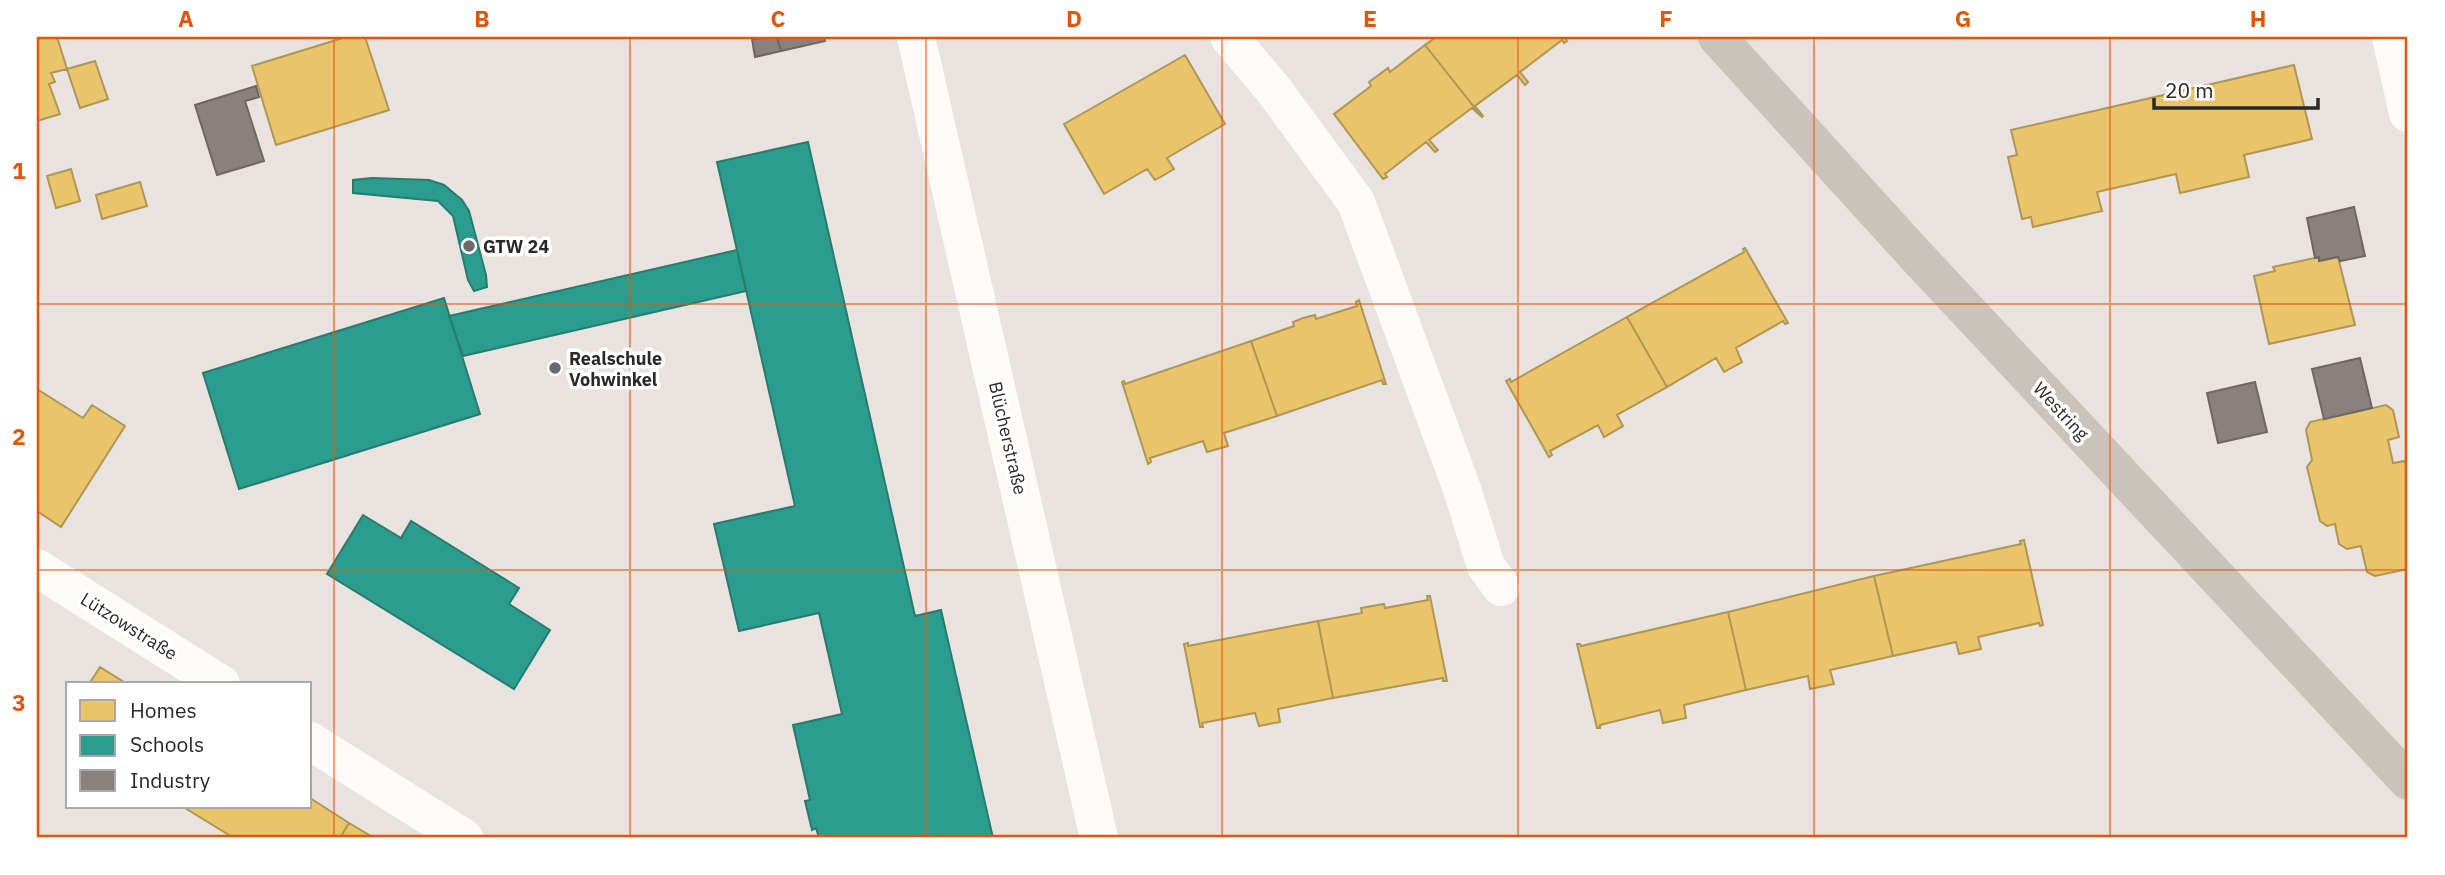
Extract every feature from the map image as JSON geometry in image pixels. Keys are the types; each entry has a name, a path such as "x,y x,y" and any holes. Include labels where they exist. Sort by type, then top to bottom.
{"main road":[{"name":"Westring","path":"1717,37 1919,259 2408,781"}],"street":[{"name":"Blücherstraße","path":"916,37 1099,838"},
{"path":"1229,37 1273,89 1356,202 1462,488 1486,566 1501,587"},
{"path":"2391,37 2408,113"},
{"name":"Lützowstraße","path":"37,568 218,682"},
{"path":"312,742 464,838"}],"building: Homes":[{"path":"37,37 57,37 67,69 51,73 55,82 49,84 60,114 37,121"},
{"path":"346,37 365,37 389,110 276,145 252,66"},
{"path":"1436,37 1564,37 1567,41 1564,43 1562,40 1520,72 1528,82 1525,85 1517,75 1475,106 1482,117 1425,45"},
{"path":"1425,45 1482,117 1472,108 1429,140 1438,150 1435,152 1426,142 1385,174 1387,177 1383,179 1334,114 1371,86 1369,82 1388,68 1390,72"},
{"path":"1185,55 1225,124 1167,158 1174,169 1164,175 1155,180 1147,169 1104,194 1064,124"},
{"path":"95,61 108,99 80,108 67,69"},
{"path":"2294,65 2312,139 2244,155 2249,177 2180,193 2176,174 2097,192 2102,211 2033,227 2031,217 2022,219 2008,157 2017,155 2011,130"},
{"path":"71,169 80,201 56,208 47,176"},
{"path":"140,182 147,206 102,219 96,195"},
{"path":"1745,248 1788,323 1783,321 1736,348 1742,362 1724,372 1716,358 1667,387 1627,317 1744,252"},
{"path":"2319,257 2319,261 2338,257 2355,325 2269,344 2254,276 2275,271 2273,267"},
{"path":"1359,300 1386,384 1383,384 1382,380 1277,416 1251,341 1294,326 1293,322 1303,318 1315,315 1316,319 1357,306 1356,302"},
{"path":"1627,317 1667,387 1617,415 1623,426 1604,437 1598,425 1550,451 1552,455 1549,457 1506,381 1510,379 1511,382"},
{"path":"1251,341 1277,416 1224,433 1228,446 1207,452 1203,441 1150,458 1151,462 1148,464 1122,382 1125,384"},
{"path":"37,389 83,418 92,405 125,426 61,527 37,511"},
{"path":"2386,405 2393,410 2399,437 2388,440 2393,463 2405,461 2408,475 2408,569 2375,576 2367,572 2361,546 2347,549 2339,544 2335,524 2327,526 2320,521 2307,467 2312,460 2306,430 2310,422"},
{"path":"2024,540 2043,625 2040,626 2039,623 1978,637 1981,649 1959,654 1956,642 1893,656 1874,576 2021,544 2020,541"},
{"path":"1874,576 1893,656 1830,670 1834,684 1810,689 1808,676 1746,690 1728,612"},
{"path":"1427,596 1430,596 1447,681 1443,681 1443,678 1333,698 1318,621 1362,613 1361,608 1384,604 1385,608 1428,600"},
{"path":"1728,612 1746,690 1684,705 1686,718 1663,723 1660,710 1597,728 1577,644 1581,646"},
{"path":"1318,621 1333,698 1278,709 1280,722 1259,726 1255,713 1202,723 1203,727 1200,727 1184,644 1188,643 1188,646"},
{"path":"100,667 124,682 90,682"},
{"path":"312,799 349,823 340,838 234,838 185,808 312,808"},
{"path":"349,823 374,838 340,838"}],"building: Schools":[{"path":"808,142 915,616 941,610 993,838 819,838 816,828 812,830 805,801 810,800 793,725 842,714 819,613 739,631 714,524 795,506 717,162"},
{"name":"GTW 24","path":"353,180 429,180 444,185 462,200 469,211 487,287 474,291 468,280 453,216 438,201 353,193"},
{"path":"737,250 746,291 463,356 449,316"},
{"path":"444,298 480,414 239,489 203,373"},
{"path":"363,515 401,538 411,521 519,588 509,604 550,630 514,689 327,574"}],"building: Industry":[{"path":"777,37 824,37 825,41 781,51"},
{"path":"777,37 781,51 755,57 752,39"},
{"path":"256,86 259,97 245,101 264,161 217,175 195,105"},
{"path":"2354,207 2365,256 2340,261 2338,257 2319,261 2319,257 2315,258 2307,218"},
{"path":"2360,358 2372,408 2324,419 2312,369"},
{"path":"2255,382 2267,432 2218,443 2207,393"}],"place":[{"name":"GTW 24","path":"469,246"},
{"name":"Realschule Vohwinkel","path":"555,368"}]}
